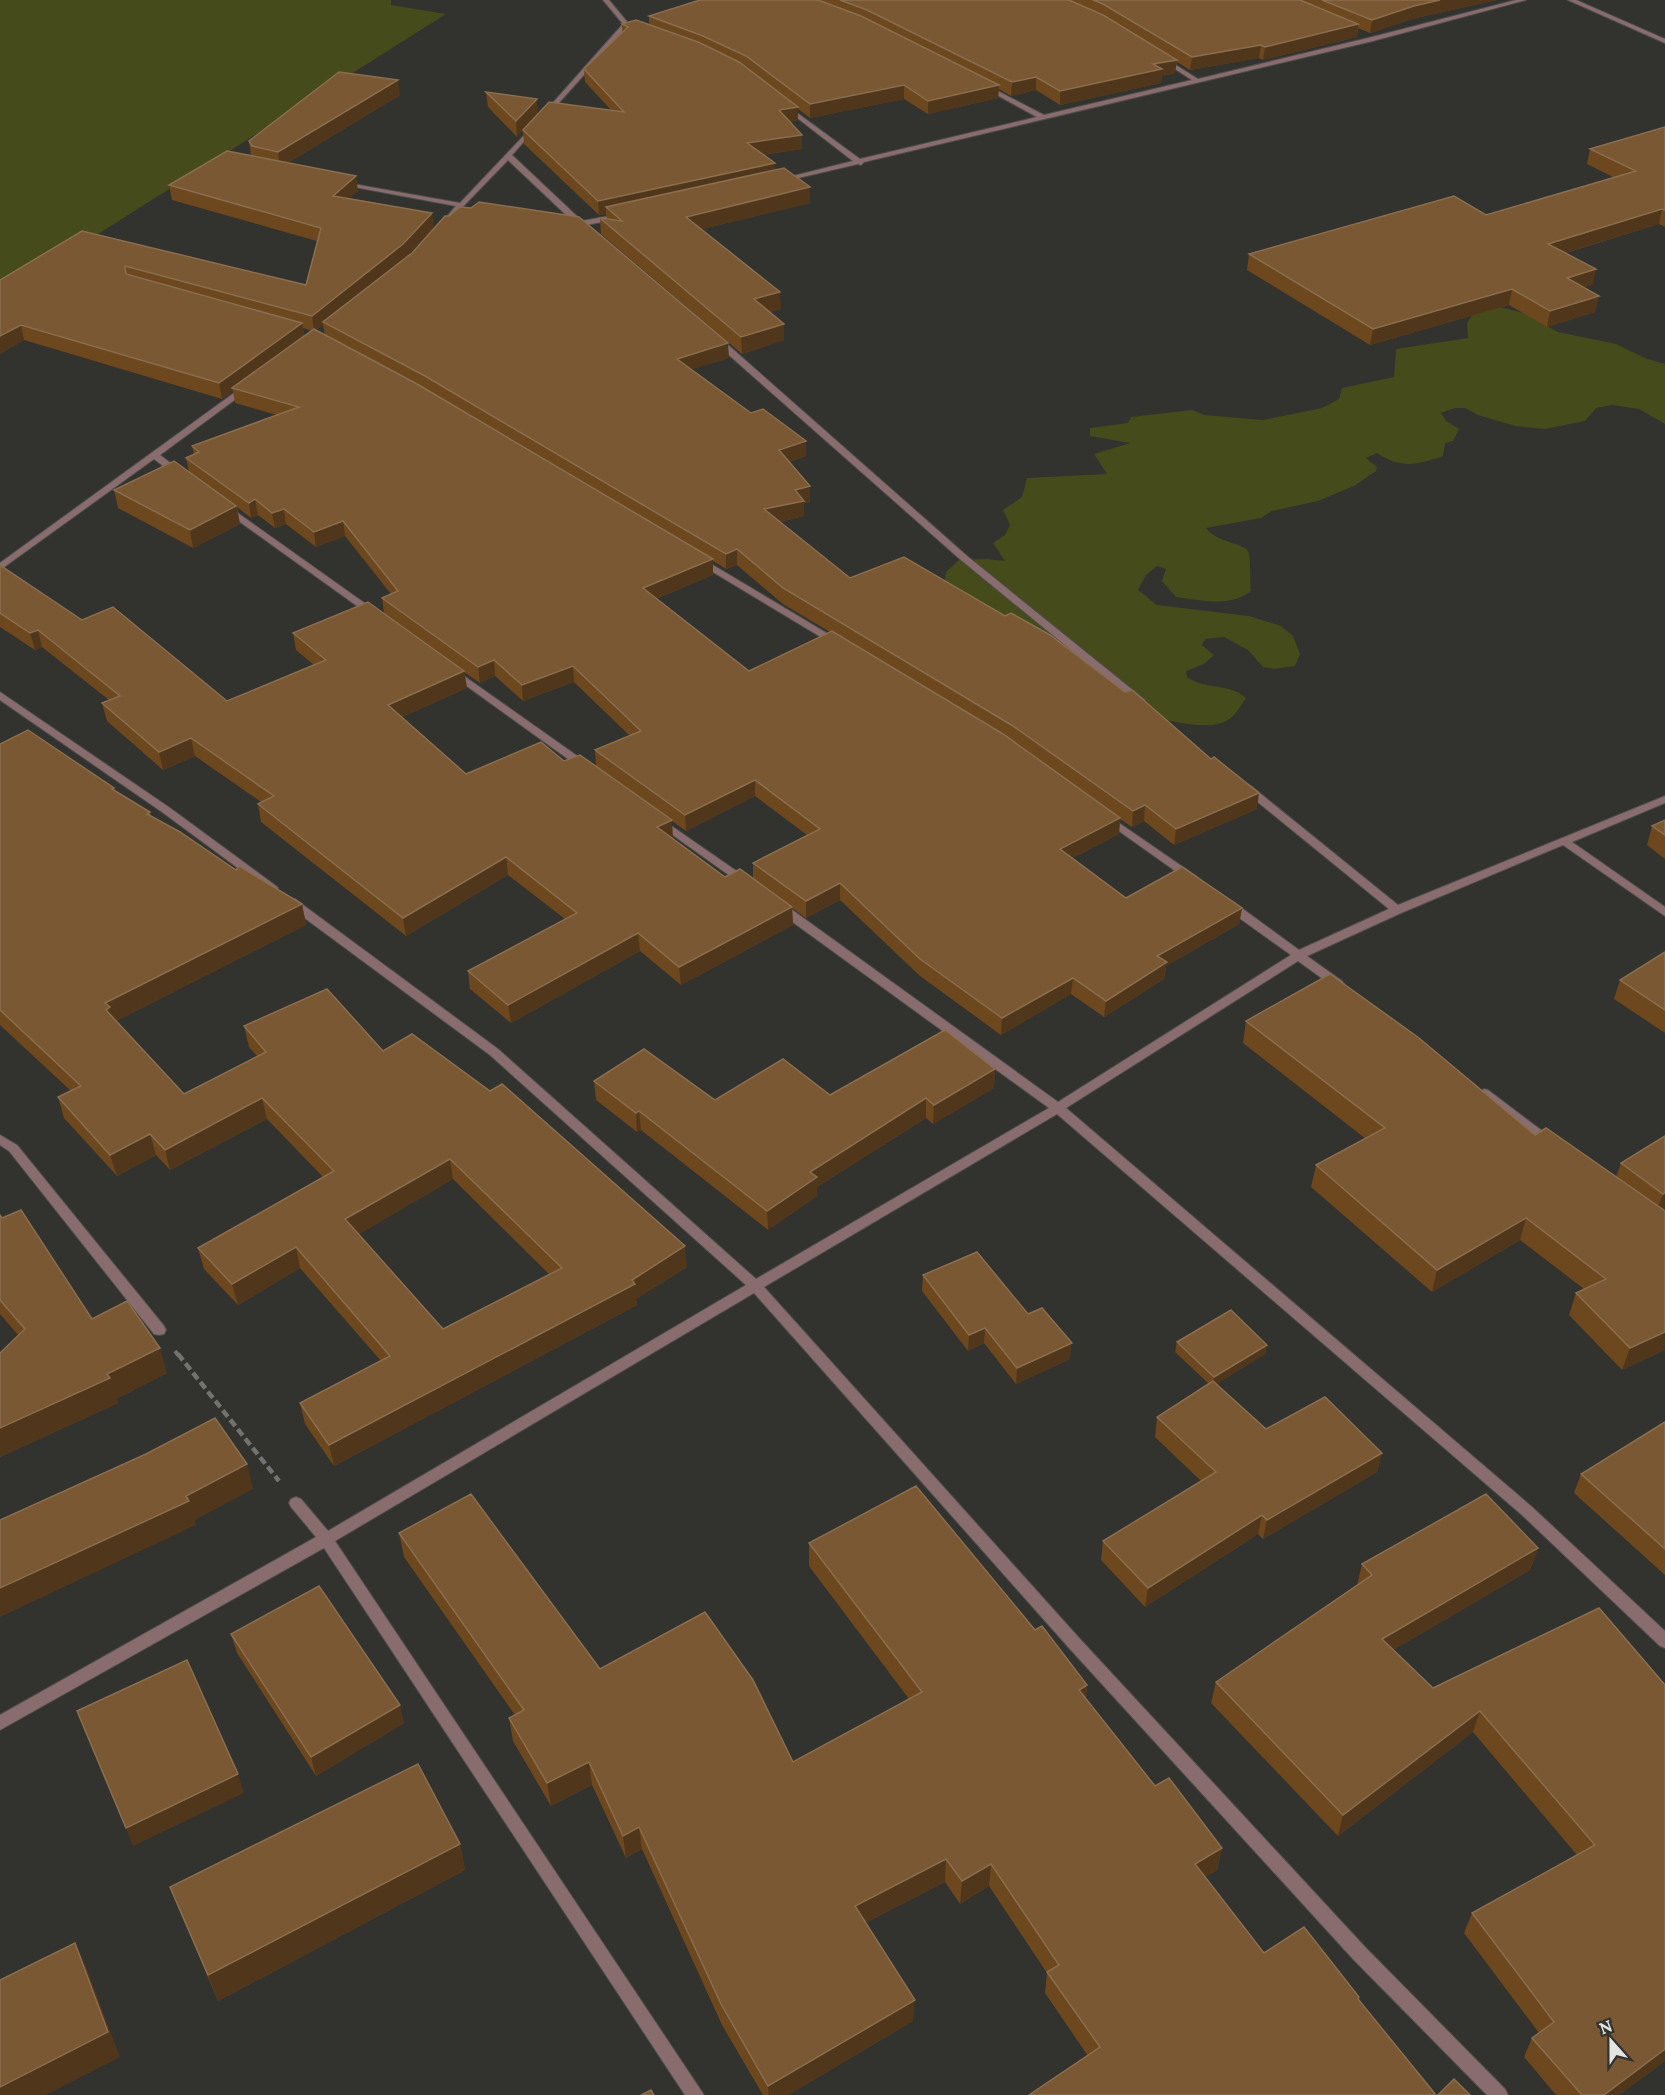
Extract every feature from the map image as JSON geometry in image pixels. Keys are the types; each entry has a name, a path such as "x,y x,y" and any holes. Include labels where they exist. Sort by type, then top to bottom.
{"street":[{"path":"606,0 626,24 636,28"},
{"path":"767,183 861,163 1523,0"},
{"path":"1571,0 1665,41"},
{"path":"439,230 626,24"},
{"path":"1362,35 1372,39"},
{"path":"1152,52 1196,80"},
{"path":"982,85 1042,117"},
{"path":"777,99 861,163"},
{"path":"508,156 590,232"},
{"path":"334,183 461,205"},
{"path":"581,224 627,214"},
{"path":"705,330 964,558 1148,708"},
{"path":"0,567 259,379"},
{"path":"154,455 192,483"},
{"path":"212,497 387,624"},
{"path":"689,553 843,646"},
{"path":"445,666 601,778"},
{"path":"0,695 166,810 494,1052 755,1286 1075,1644 1359,1953 1499,2095"},
{"path":"1240,783 1397,910"},
{"path":"0,1724 326,1539 1058,1108 1299,955 1397,910 1665,799"},
{"path":"1095,808 1202,885"},
{"path":"650,813 1058,1108 1527,1511 1665,1641"},
{"path":"1564,841 1665,912"},
{"path":"1221,899 1346,990"},
{"path":"1478,1089 1562,1152"},
{"path":"0,1139 14,1148 159,1330"},
{"path":"296,1503 326,1539 695,2095"}],"path":[{"path":"159,1330 296,1503"}],"green space":[{"path":"0,0 391,0 391,5 446,14 0,296"},
{"path":"1492,305 1524,313 1558,332 1616,344 1647,359 1665,364 1665,424 1639,409 1612,405 1596,408 1585,421 1545,429 1515,426 1478,415 1465,408 1455,408 1441,413 1446,421 1459,429 1453,441 1445,443 1443,456 1409,464 1394,461 1377,453 1366,458 1377,467 1376,471 1354,486 1318,501 1272,511 1261,518 1206,528 1217,537 1248,551 1251,591 1234,600 1215,602 1176,597 1162,581 1166,569 1157,566 1146,575 1138,590 1157,605 1249,616 1281,626 1293,636 1300,654 1295,666 1274,669 1263,667 1248,650 1224,637 1205,639 1202,645 1214,655 1204,664 1186,671 1187,677 1202,684 1233,690 1246,698 1228,720 1212,725 1201,725 1180,723 1152,716 920,580 945,580 946,572 959,560 1005,561 993,543 1005,535 1010,525 1003,510 1022,497 1027,478 1107,474 1094,454 1130,443 1090,436 1090,428 1128,423 1131,417 1192,410 1205,415 1263,420 1322,408 1339,399 1342,388 1394,377 1396,349 1468,338 1467,323 1476,309"}],"building":[{"path":"700,0 818,0 861,16 999,85 928,101 904,85 810,104 746,56 703,36 649,16"},
{"path":"840,0 1069,0 1103,15 1177,60 1153,64 1162,69 1060,91 1036,77 1012,82 867,10"},
{"path":"1093,0 1300,0 1358,24 1265,47 1261,45 1192,57"},
{"path":"1322,0 1440,0 1372,20"},
{"path":"636,20 698,42 739,62 798,107 779,110 802,135 747,143 775,163 598,201 523,130 549,102 624,112 584,69 628,27 622,24"},
{"path":"339,72 398,80 278,152 252,146 249,141"},
{"path":"486,92 537,99 516,121"},
{"path":"1665,127 1665,210 1548,244 1596,269 1567,278 1599,296 1550,311 1512,289 1373,329 1249,254 1454,196 1486,215 1636,171 1590,149"},
{"path":"227,151 356,176 333,196 432,213 403,244 312,316 125,266 126,274 302,323 219,383 21,325 0,336 0,280 82,231 306,285 321,228 169,185"},
{"path":"784,168 810,187 686,217 780,292 754,299 784,324 741,337 600,218 622,221 606,207"},
{"path":"479,202 579,217 728,343 677,359 751,413 763,409 806,441 779,450 810,486 795,490 804,501 764,509 850,578 904,557 1005,616 1011,613 1050,635 1125,692 1132,690 1211,759 1214,757 1259,793 1176,829 1145,805 1133,811 1013,726 783,588 737,549 726,554 425,376 323,322 412,253 445,216 449,216 460,207 471,208"},
{"path":"314,329 417,384 713,559 643,588 749,671 832,631 1003,734 1120,818 1060,849 1126,898 1182,867 1242,908 1157,956 1167,962 1106,1001 1073,978 1002,1018 920,959 840,883 806,901 753,863 820,829 755,780 685,815 595,750 641,731 573,666 522,685 494,660 478,667 382,598 398,591 343,521 314,532 284,509 272,513 255,499 249,503 186,458 199,452 192,446 299,407 232,388"},
{"path":"174,461 236,506 190,530 114,490"},
{"path":"0,565 82,620 113,607 227,701 326,660 293,633 368,602 464,671 388,705 466,774 541,742 564,761 580,755 672,820 657,827 725,877 740,869 792,907 679,967 638,933 508,1005 468,971 577,913 506,857 403,918 258,804 274,796 191,738 159,752 102,703 120,696 38,630 30,633 0,613"},
{"path":"28,730 114,788 112,789 150,812 147,814 180,832 236,870 239,866 302,904 105,1003 110,1007 106,1010 184,1094 266,1052 244,1026 327,989 383,1051 412,1034 490,1091 502,1084 685,1246 632,1280 635,1284 329,1445 300,1403 390,1356 296,1247 232,1284 198,1248 334,1171 262,1098 165,1150 150,1134 110,1155 58,1097 81,1086 0,1010 0,744","holes":["450,1159 562,1268 443,1329 345,1219"]},
{"path":"1665,820 1665,835 1652,826"},
{"path":"1665,952 1665,1010 1620,980"},
{"path":"1330,974 1419,1038 1535,1135 1546,1128 1665,1211 1665,1332 1630,1348 1576,1293 1606,1279 1526,1218 1437,1270 1316,1165 1385,1128 1246,1021"},
{"path":"945,1030 995,1069 934,1105 926,1098 810,1172 817,1177 767,1211 639,1111 636,1113 594,1081 644,1049 715,1100 783,1059 830,1095"},
{"path":"1665,1136 1665,1193 1663,1194 1621,1163"},
{"path":"21,1210 92,1319 127,1301 160,1348 107,1374 110,1378 0,1428 0,1353 25,1329 0,1300 0,1215 2,1218"},
{"path":"977,1252 1028,1314 1042,1308 1072,1343 1017,1368 985,1328 969,1335 923,1275"},
{"path":"1231,1310 1267,1345 1214,1377 1177,1342"},
{"path":"1213,1381 1266,1429 1325,1397 1382,1453 1267,1520 1262,1515 1148,1588 1103,1541 1216,1472 1157,1417"},
{"path":"215,1418 247,1464 186,1496 189,1501 0,1588 0,1520 146,1454"},
{"path":"1665,1422 1665,1549 1581,1474"},
{"path":"916,1486 1035,1630 1042,1626 1087,1685 1079,1690 1155,1786 1169,1778 1222,1848 1195,1864 1264,1953 1304,1927 1359,1997 1358,1999 1436,2095 1029,2095 1100,2047 1047,1972 1059,1965 991,1864 962,1881 946,1859 855,1906 915,2000 768,2086 721,2004 639,1827 623,1836 589,1762 547,1783 509,1718 524,1710 399,1533 471,1494 600,1669 705,1612 753,1680 793,1762 922,1692 809,1543"},
{"path":"1486,1494 1538,1548 1382,1639 1433,1688 1599,1608 1665,1685 1665,2049 1604,2095 1582,2095 1532,2038 1554,2022 1472,1913 1595,1845 1480,1711 1343,1815 1216,1682 1372,1575 1362,1564"},
{"path":"319,1586 400,1705 311,1757 231,1634"},
{"path":"187,1660 238,1774 126,1828 77,1711"},
{"path":"418,1764 460,1844 208,1975 170,1887"},
{"path":"75,1943 108,2032 0,2087 0,1980"},
{"path":"1454,2079 1470,2095 1438,2095"},
{"path":"651,2090 654,2095 641,2095"}]}
